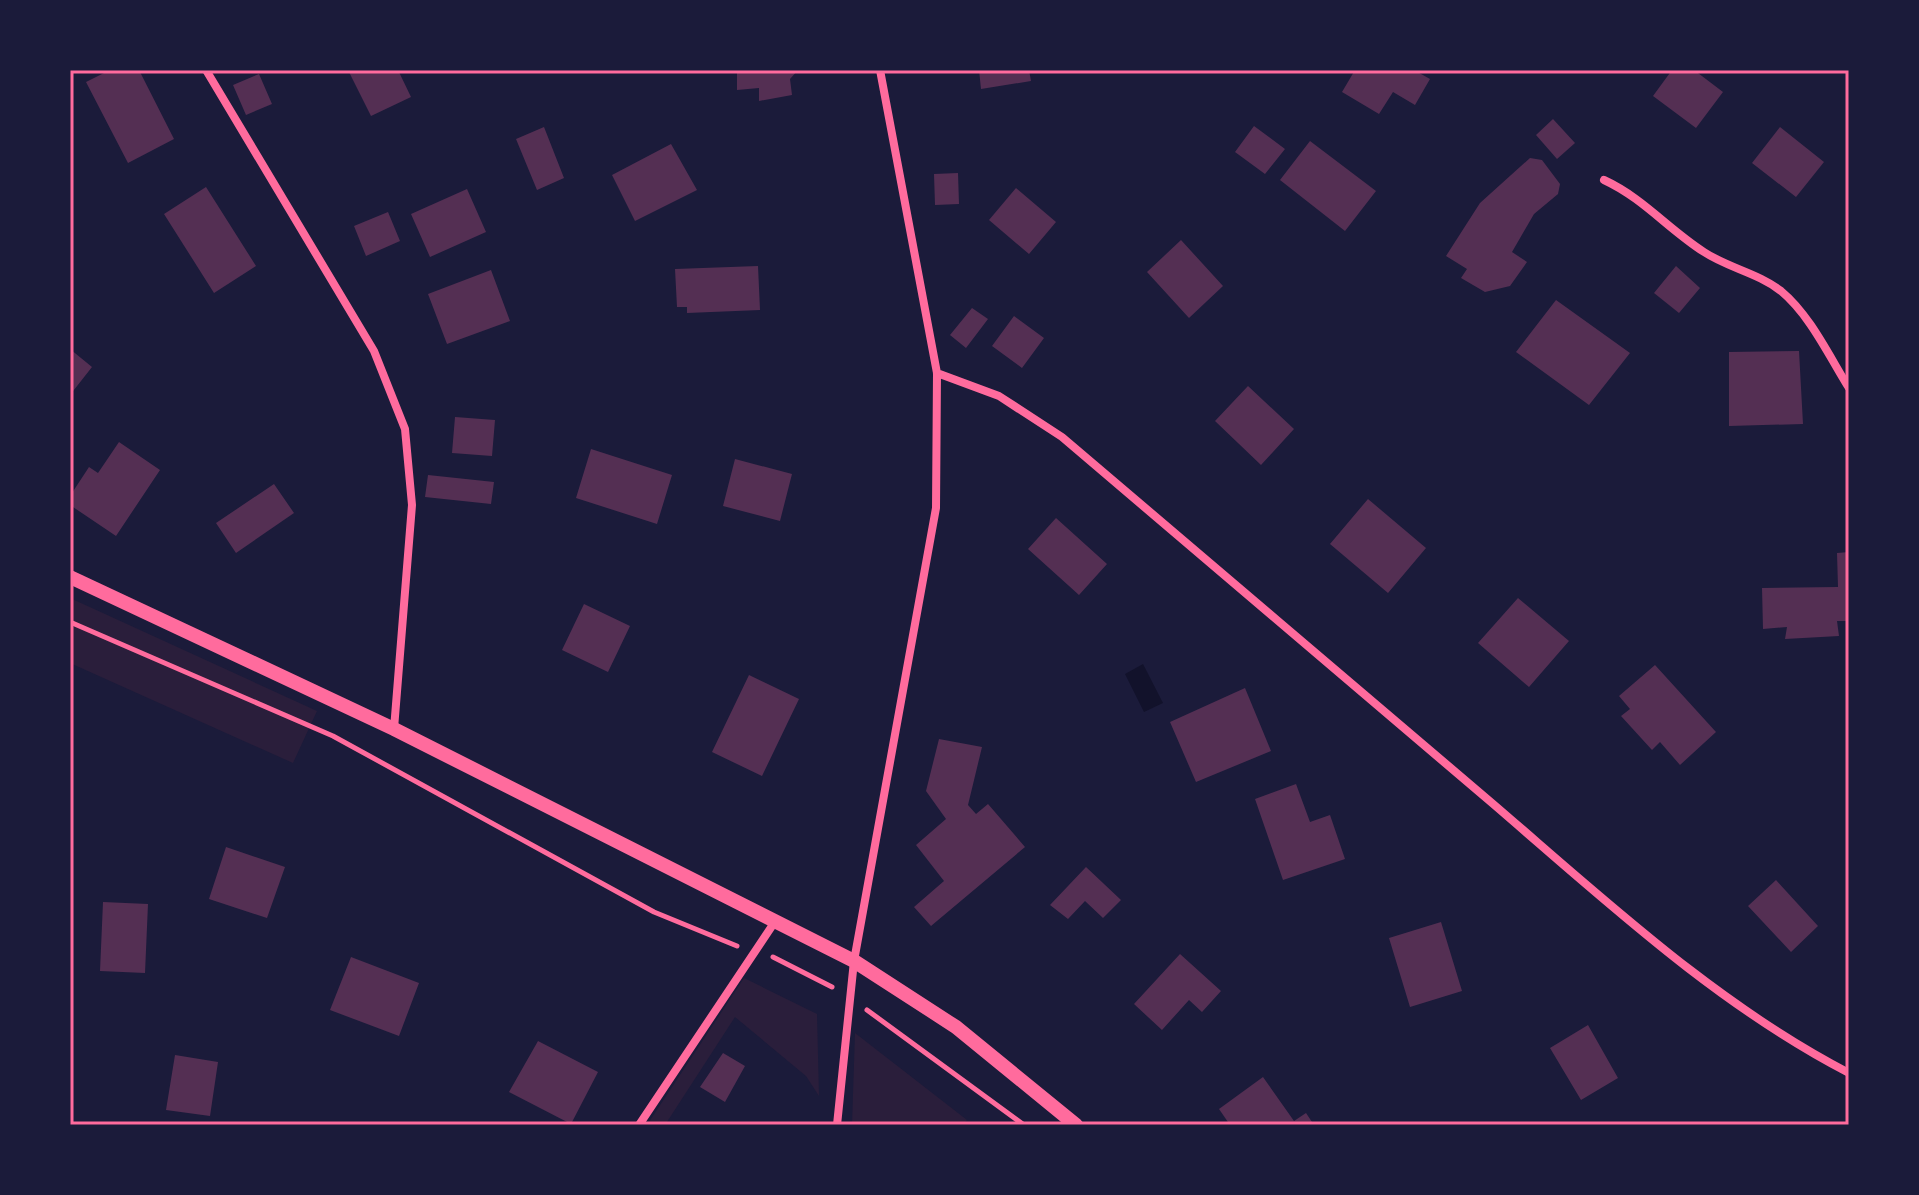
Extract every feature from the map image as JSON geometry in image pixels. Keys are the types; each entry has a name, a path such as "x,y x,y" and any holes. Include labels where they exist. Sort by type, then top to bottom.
{"street":[{"path":"206,70 374,351 405,429 412,505 394,729"},
{"path":"837,1125 854,961 936,508 937,373 880,70"},
{"path":"1604,180 1632,193 1701,251 1730,269 1754,276 1781,291 1800,312 1849,388"},
{"path":"937,373 999,396 1062,437 1621,913 1742,1010 1791,1042 1849,1073"},
{"path":"70,577 394,729 854,961 956,1027 1076,1125"},
{"path":"639,1125 776,919"}],"path":[{"path":"70,622 333,736 654,912 755,951 849,996 1024,1125"}],"shaded area":[{"path":"70,598 317,711 293,763 70,663"},
{"path":"1143,664 1163,703 1144,712 1125,674"},
{"path":"744,978 817,1014 819,1096 806,1076 735,1017 665,1125 647,1125"},
{"path":"855,1033 967,1120 962,1125 852,1125"}],"building":[{"path":"110,70 139,70 174,139 128,163 86,82"},
{"path":"348,70 398,70 411,97 371,116"},
{"path":"737,70 798,70 790,79 792,95 759,101 759,88 737,90"},
{"path":"979,70 1029,70 1031,81 981,89"},
{"path":"1355,70 1414,70 1430,79 1415,105 1393,92 1379,114 1342,92"},
{"path":"1672,70 1694,70 1723,92 1696,128 1653,96"},
{"path":"259,74 272,104 246,115 233,85"},
{"path":"1553,119 1575,143 1557,159 1536,135"},
{"path":"1254,126 1285,149 1265,174 1235,152"},
{"path":"544,127 564,178 537,190 516,139"},
{"path":"1780,127 1824,162 1796,197 1752,163"},
{"path":"1310,141 1376,191 1345,231 1280,180"},
{"path":"671,144 697,190 635,221 612,175"},
{"path":"1530,158 1542,160 1560,184 1558,194 1534,214 1512,252 1527,262 1510,286 1485,292 1461,278 1467,269 1446,256 1480,203"},
{"path":"958,173 959,204 935,205 934,174"},
{"path":"206,187 256,266 214,293 164,214"},
{"path":"1016,188 1056,222 1029,254 989,220"},
{"path":"467,189 486,232 430,257 411,214"},
{"path":"388,212 400,241 366,256 354,226"},
{"path":"1181,240 1223,286 1189,318 1147,272"},
{"path":"758,266 760,310 687,313 687,307 677,307 675,269"},
{"path":"1676,266 1700,288 1679,313 1654,293"},
{"path":"491,270 510,321 447,344 428,294"},
{"path":"1556,300 1630,353 1589,405 1516,352"},
{"path":"972,308 988,319 966,348 950,335"},
{"path":"1014,316 1044,338 1022,368 992,346"},
{"path":"70,349 92,367 70,395"},
{"path":"1799,351 1803,424 1729,426 1729,352"},
{"path":"1248,386 1294,429 1261,465 1215,421"},
{"path":"455,417 495,420 492,456 452,453"},
{"path":"119,442 160,470 116,536 70,505 70,496 89,467 98,473"},
{"path":"591,449 672,475 657,524 576,498"},
{"path":"735,459 792,474 780,521 723,506"},
{"path":"428,475 494,482 491,504 425,497"},
{"path":"274,484 294,513 236,553 216,523"},
{"path":"1368,499 1426,548 1388,593 1330,544"},
{"path":"1056,518 1107,564 1079,595 1028,549"},
{"path":"1849,552 1849,621 1837,621 1839,636 1785,639 1787,627 1763,629 1762,588 1838,587 1837,553"},
{"path":"1518,598 1569,641 1529,687 1478,643"},
{"path":"584,604 630,626 608,672 562,650"},
{"path":"1655,665 1716,732 1680,765 1660,742 1652,750 1621,716 1630,709 1619,696"},
{"path":"749,675 799,699 762,776 712,752"},
{"path":"1245,688 1271,751 1196,782 1170,722"},
{"path":"939,739 982,747 968,805 976,814 988,804 1025,847 931,926 914,907 944,881 916,845 946,819 926,791"},
{"path":"1296,784 1310,822 1330,815 1345,859 1283,880 1255,799"},
{"path":"226,847 285,867 267,918 209,899"},
{"path":"1086,867 1121,900 1103,918 1085,901 1068,919 1050,905"},
{"path":"1776,880 1818,926 1791,952 1748,906"},
{"path":"103,902 148,904 145,973 100,971"},
{"path":"1441,922 1462,991 1410,1007 1389,938"},
{"path":"1180,954 1221,991 1202,1012 1189,1000 1162,1030 1134,1004"},
{"path":"351,957 419,983 399,1036 330,1010"},
{"path":"1588,1025 1618,1078 1581,1100 1550,1048"},
{"path":"538,1041 598,1072 571,1124 509,1092"},
{"path":"723,1053 745,1066 725,1102 700,1087"},
{"path":"175,1055 218,1062 210,1116 166,1110"},
{"path":"1263,1077 1294,1121 1306,1113 1314,1125 1230,1125 1219,1109"}]}
